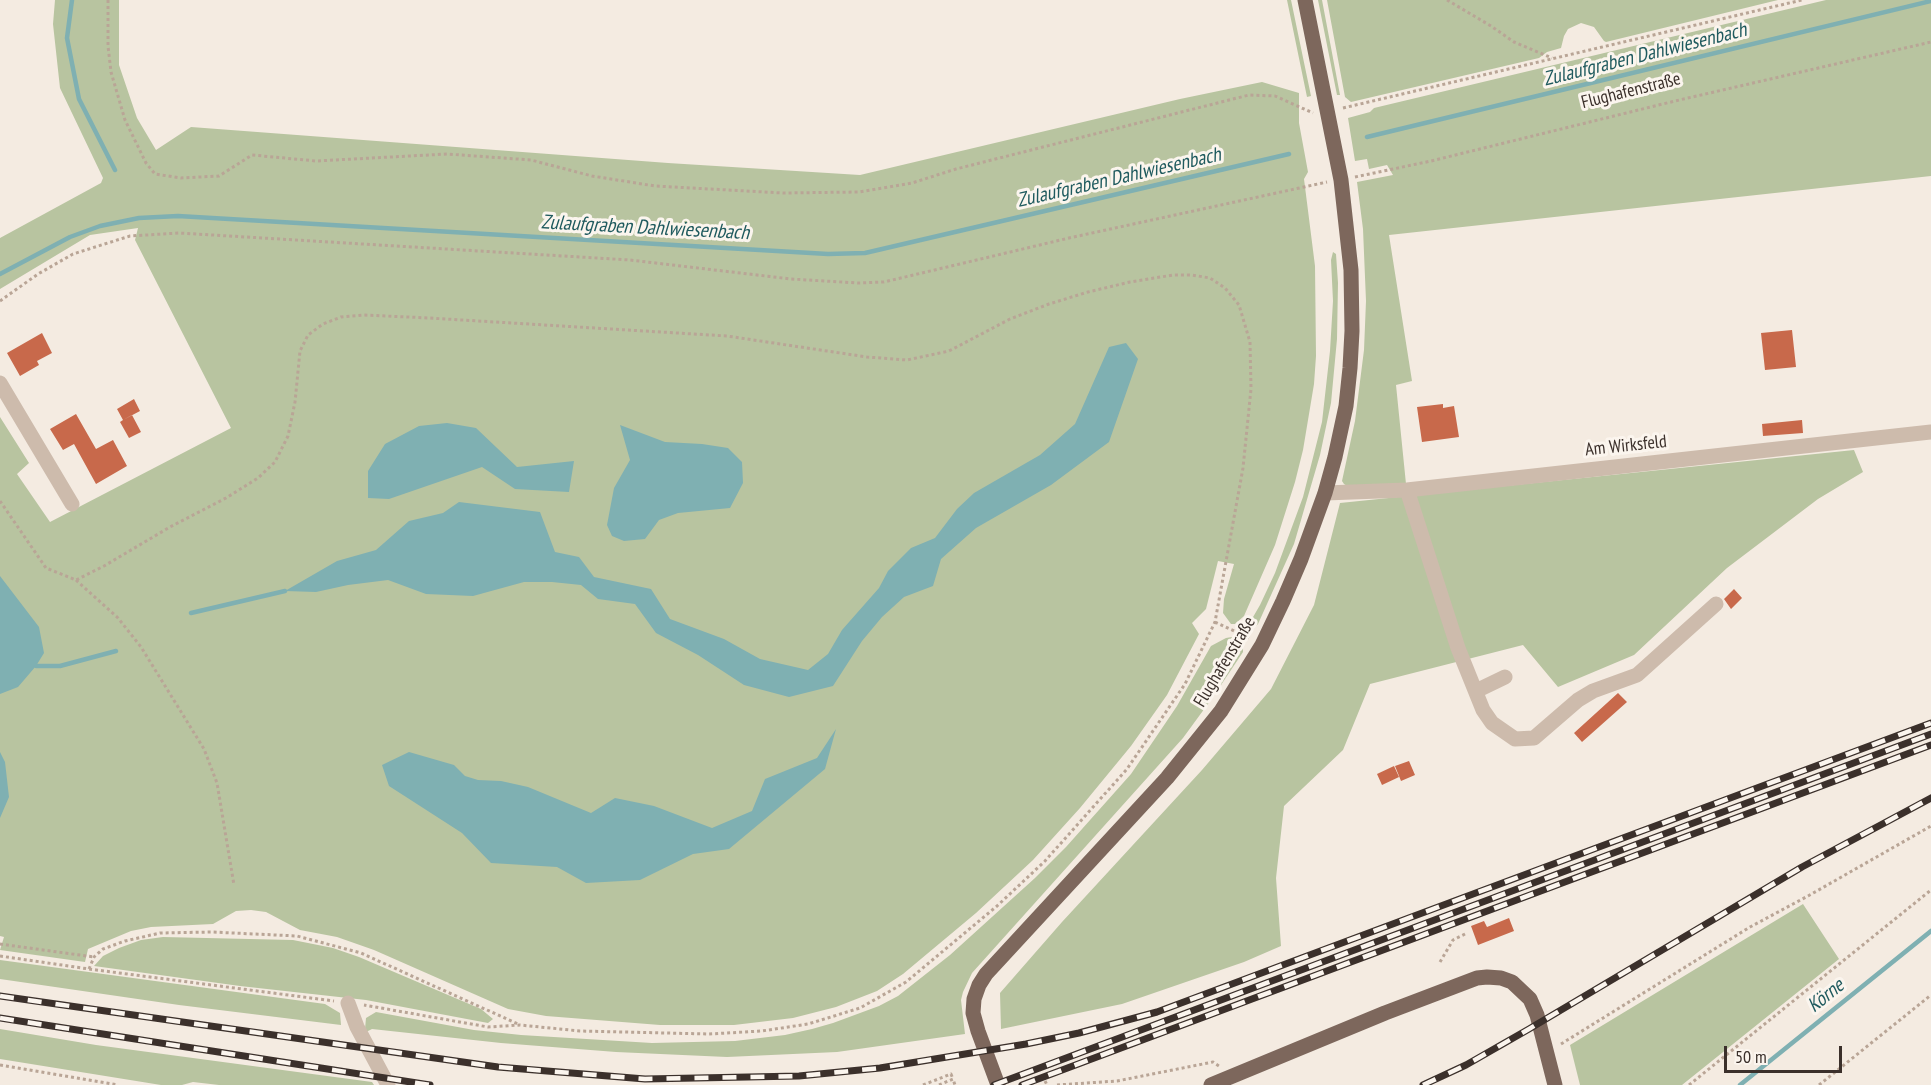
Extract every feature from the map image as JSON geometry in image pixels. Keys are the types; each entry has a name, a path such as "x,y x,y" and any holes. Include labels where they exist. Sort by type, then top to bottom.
{"main road":[{"name":"Flughafenstraße","path":"998,1085 973,1014 974,999 979,985 986,974 1167,778 1221,711 1262,645 1301,560 1325,493 1346,406 1352,340 1351,270 1341,180 1305,0"},
{"path":"1211,1085 1385,1013 1477,978 1487,977 1512,982 1530,999 1555,1085"}],"street":[{"path":"0,383 72,504"},
{"name":"Am Wirksfeld","path":"1325,493 1407,489 1931,432"},
{"path":"1407,489 1458,648 1483,710 1492,723 1515,739 1534,738 1578,700 1593,691 1636,675 1716,604"},
{"path":"1476,691 1505,677"},
{"path":"348,1003 357,1027 388,1085"}],"path":[{"path":"108,0 108,46 111,72 125,120 146,163 156,174 181,178 219,176 252,155 316,161 447,154 531,160 592,176 655,186 783,193 859,192 912,183 956,169 1249,95 1275,96 1314,114"},
{"path":"1446,0 1514,42 1555,59"},
{"path":"1340,109 1802,0"},
{"name":"Flughafenstraße","path":"1341,180 1431,161 1675,100 1931,42"},
{"path":"0,301 38,274 73,254 130,236 179,233 630,260 791,279 858,283 884,282 1069,238 1341,180"},
{"path":"0,956 400,1010 488,1027 520,1024 580,1031 709,1034 762,1031 808,1024 860,1008 906,982 997,906 1045,861 1127,769 1185,684 1215,622 1243,468 1251,389 1250,342 1239,305 1225,288 1210,278 1192,275 1173,275 1088,291 1010,320 949,351 907,360 867,357 715,335 364,315 341,317 323,324 308,335 300,351 295,402 288,436 275,462 258,478 226,498 76,580"},
{"path":"0,501 46,568 76,580 118,618 141,647 204,749 217,783 234,885"},
{"path":"1215,622 1262,645"},
{"path":"1547,1053 1750,927 1931,826"},
{"path":"1689,1085 1931,890"},
{"path":"89,969 94,957 104,949 125,941 160,933 212,932 297,936 361,953 520,1024"},
{"path":"1440,962 1453,940 1467,933"},
{"path":"0,944 94,957"},
{"path":"1819,1085 1931,995"},
{"path":"1057,1085 1118,1081 1213,1062 1232,1077"},
{"path":"0,1065 118,1085"},
{"path":"923,1085 951,1074 951,1080 955,1085"},
{"path":"939,1085 951,1080"}],"green space":[{"path":"55,0 119,0 119,65 137,118 156,150 191,127 860,175 1180,99 1262,82 1299,93 1299,123 1308,172 1304,179 1315,266 1314,384 1295,482 1275,545 1244,616 1235,624 1231,624 1223,613 1224,599 1234,564 1218,561 1206,609 1192,623 1199,634 1167,695 1131,746 1080,808 1033,860 976,913 903,974 877,991 836,1007 793,1018 734,1025 660,1025 546,1016 508,1009 374,950 337,937 300,930 266,912 251,910 236,911 213,924 151,927 131,931 88,949 85,962 0,950 4,937 0,936 0,417 29,463 17,474 50,522 231,428 135,240 138,228 90,235 0,289 0,238 101,183 103,178 60,88 53,24"},
{"path":"1287,0 1291,0 1311,96 1307,97"},
{"path":"1318,0 1322,0 1340,95 1337,95"},
{"path":"1327,0 1778,0 1606,42 1594,27 1581,23 1568,29 1561,48 1547,52 1539,58 1351,102 1345,97"},
{"path":"1826,0 1931,0 1931,176 1389,235 1412,381 1396,385 1406,484 1350,488 1344,484 1342,481 1355,421 1364,350 1366,301 1363,229 1357,182 1393,175 1387,165 1369,169 1367,159 1355,161 1348,118 1370,112 1374,108"},
{"path":"1333,252 1336,254 1338,283 1337,339 1331,403 1320,455 1294,544 1258,624 1250,627 1249,624 1275,573 1303,497 1322,422 1330,351"},
{"path":"1854,450 1863,472 1818,499 1727,568 1634,655 1558,687 1523,645 1370,684 1343,750 1284,806 1276,878 1281,946 1244,962 1122,1004 1001,1029 1000,993 1202,770 1271,689 1314,605 1340,503"},
{"path":"1232,637 1241,641 1243,652 1183,738 972,973 961,1000 965,1034 837,1052 727,1057 616,1052 501,1043 372,1029 366,1032 366,1018 376,1012 474,1030 521,1035 652,1043 735,1041 812,1029 879,1006 898,996 950,955 1066,847 1131,774 1177,706 1211,646"},
{"path":"1803,904 1839,959 1682,1085 1580,1085 1570,1045"},
{"path":"163,937 293,940 333,948 481,1009 493,1019 488,1023 366,1000 94,966 103,956 119,948 141,940"},
{"path":"0,960 325,1004 340,1013 341,1025 179,1005 0,979"},
{"path":"0,1029 96,1045 372,1082 374,1085 219,1085 193,1082 182,1085 161,1085 0,1059"}],"water":[{"path":"1126,343 1138,359 1109,442 1051,485 976,528 941,559 933,586 904,597 882,617 862,641 833,686 789,697 744,685 698,655 656,633 635,604 598,599 581,585 524,582 473,596 426,594 388,580 316,592 285,591 337,561 376,550 409,521 443,513 459,502 540,512 555,552 579,557 594,577 651,589 670,619 724,639 760,659 808,670 828,654 842,630 879,588 888,571 911,548 935,538 957,509 974,493 1040,455 1075,424 1109,347"},
{"path":"447,423 476,428 517,467 574,461 569,492 515,489 482,467 389,499 368,498 368,471 385,444 419,426"},
{"path":"620,425 665,442 728,448 742,462 743,483 730,508 678,513 659,520 645,539 624,541 612,536 607,525 614,488 630,460"},
{"path":"0,576 39,627 44,653 18,687 0,694"},
{"path":"836,729 825,769 729,849 693,854 640,880 586,883 557,867 491,863 462,833 389,786 382,765 409,752 454,765 465,776 528,787 591,813 615,798 654,806 712,828 752,811 765,779 817,758"},
{"path":"0,752 5,762 9,797 0,818"}],"building":[{"path":"1792,330 1796,367 1765,370 1761,333"},
{"path":"42,333 52,353 37,361 39,365 20,376 7,353"},
{"path":"134,399 140,411 132,415 141,432 129,438 120,422 123,420 117,409"},
{"path":"1443,404 1443,408 1454,406 1459,437 1422,442 1417,407"},
{"path":"76,414 96,449 113,440 127,466 96,484 74,444 63,450 50,429"},
{"path":"1802,420 1803,433 1763,436 1762,424"},
{"path":"1734,589 1742,598 1731,609 1724,599"},
{"path":"1618,693 1627,702 1582,742 1574,733"},
{"path":"1409,761 1415,775 1401,781 1395,766"},
{"path":"1394,766 1399,777 1382,785 1377,774"},
{"path":"1509,918 1514,931 1478,945 1471,926 1484,921 1487,927"}],"waterway":[{"path":"72,0 67,38 79,99 115,170"},
{"name":"Zulaufgraben Dahlwiesenbach","path":"1367,137 1931,1"},
{"name":"Zulaufgraben Dahlwiesenbach","path":"0,274 70,237 100,226 139,218 178,216 828,254 865,253 1289,154"},
{"path":"191,613 285,591"},
{"path":"36,666 60,666 116,651"},
{"name":"Körne","path":"1740,1085 1931,931"}],"railway":[{"path":"0,996 498,1067 645,1079 799,1076 880,1068 1026,1044 1079,1033 1157,1012 1931,723"},
{"path":"994,1085 1931,734"},
{"path":"1022,1085 1931,745"},
{"path":"1423,1085 1466,1065 1802,867 1931,798"},
{"path":"0,1018 430,1085"}]}
